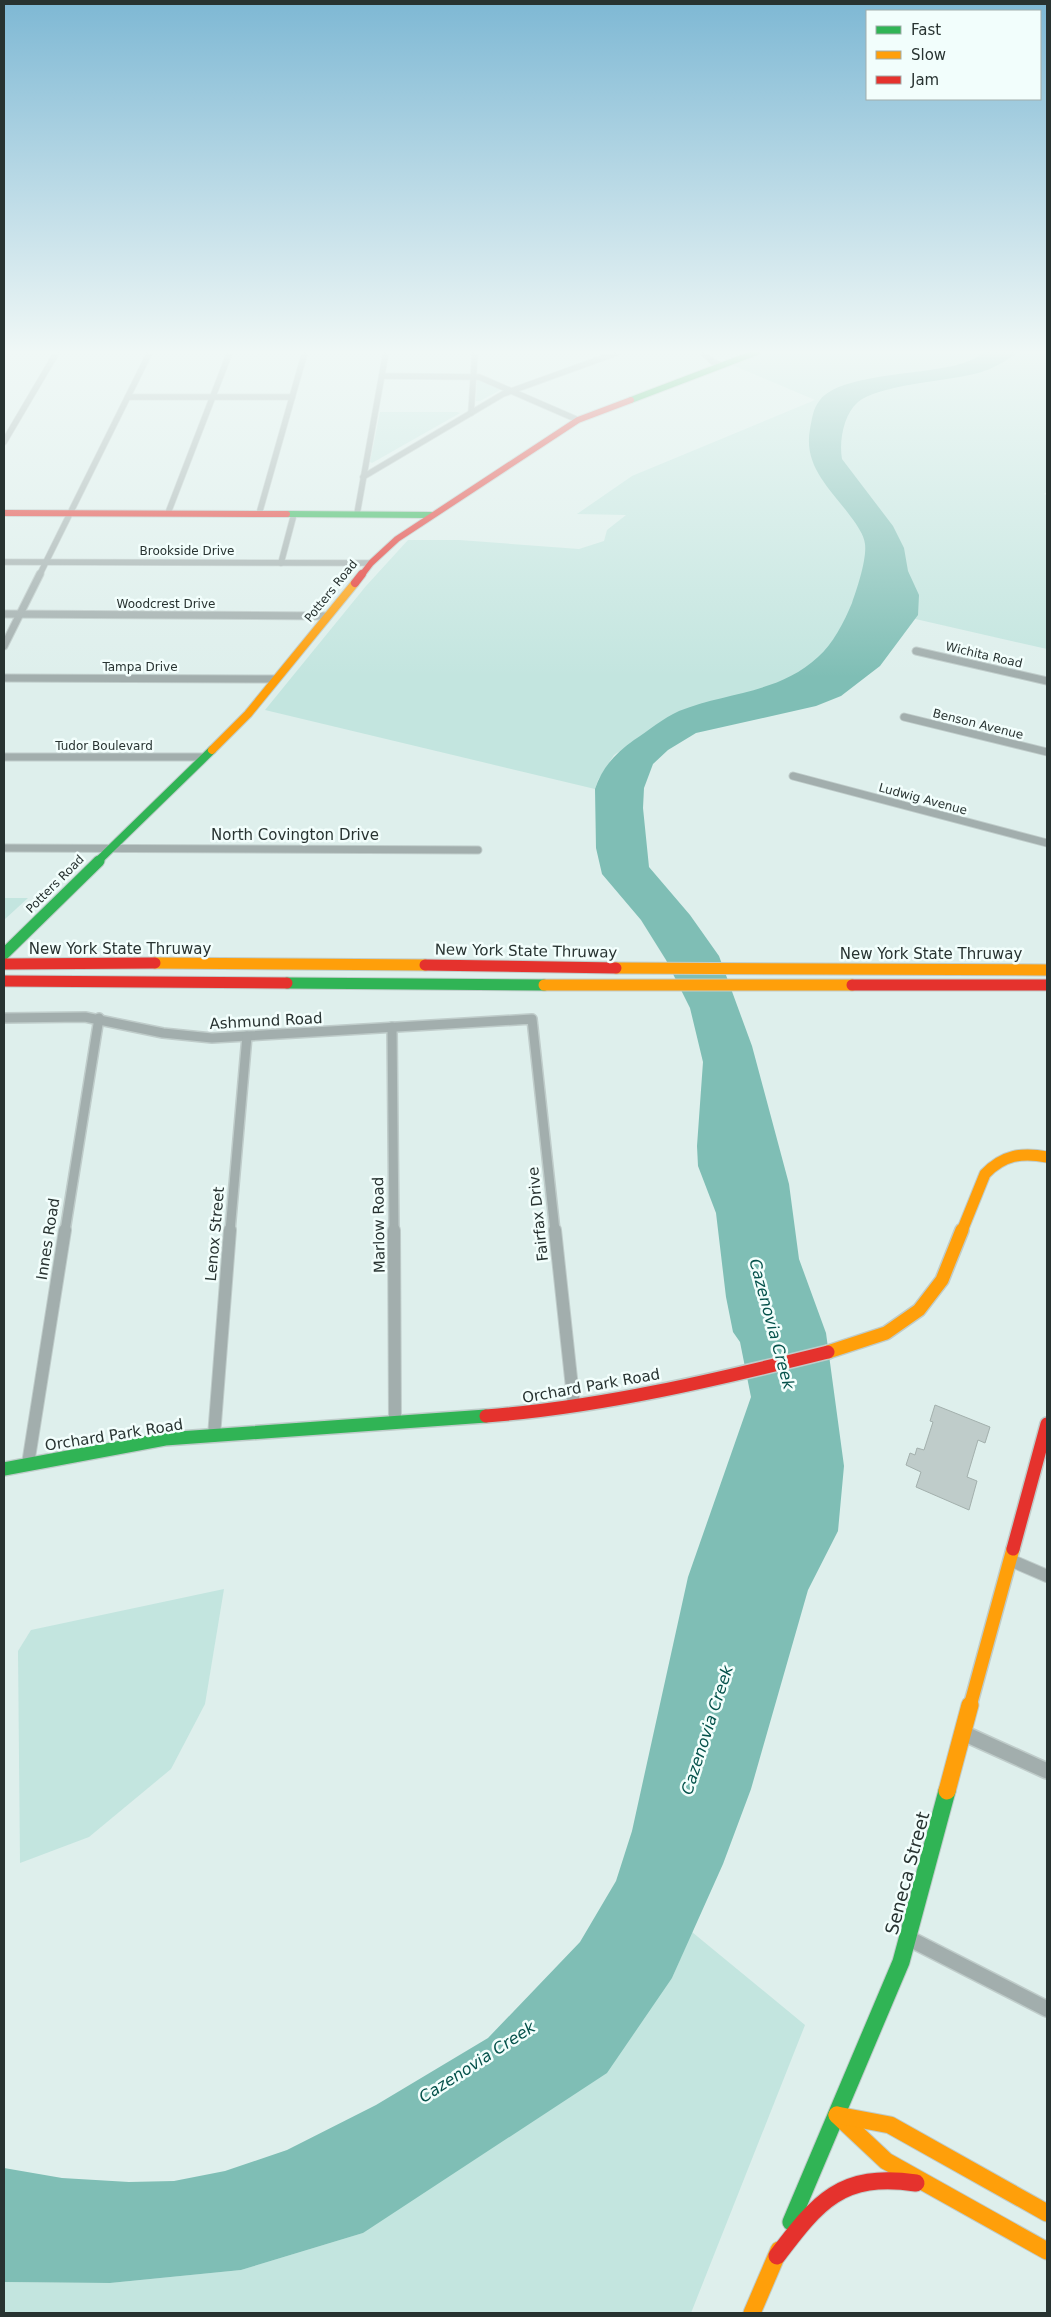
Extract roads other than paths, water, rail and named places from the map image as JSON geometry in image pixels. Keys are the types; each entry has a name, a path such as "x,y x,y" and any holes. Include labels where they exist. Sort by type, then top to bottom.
{"main road":[{"name":"Potters Road","path":"4,955 248,714 371,563 396,539 516,460"},
{"path":"4,513 431,515"},
{"path":"4,955 186,958 226,963"},
{"name":"New York State Thruway","path":"4,964 226,963 742,969 1047,970"},
{"name":"New York State Thruway","path":"4,981 628,986 746,984 1047,985"},
{"name":"Orchard Park Road","path":"4,1468 165,1439 549,1411 726,1377 842,1348 892,1330 920,1310 932,1296 942,1280 985,1174 990,1167 1005,1157 1016,1154 1028,1153 1047,1157"},
{"name":"Seneca Street","path":"752,2313 901,1962 1047,1424"},
{"path":"837,2115 886,2161 1047,2251"},
{"path":"837,2115 890,2125 1047,2213"},
{"path":"777,2256 826,2199 850,2188 878,2180 902,2179 931,2187"}],"street":[{"path":"4,646 98,460"},
{"path":"168,513 189,460"},
{"path":"259,514 274,460"},
{"path":"357,514 366,460"},
{"path":"363,474 386,460"},
{"path":"281,563 294,514"},
{"name":"Brookside Drive","path":"4,562 371,563"},
{"name":"Woodcrest Drive","path":"4,614 328,616"},
{"name":"Wichita Road","path":"916,651 1047,681"},
{"name":"Tampa Drive","path":"4,678 276,679"},
{"name":"Benson Avenue","path":"904,717 1047,752"},
{"name":"Tudor Boulevard","path":"4,757 204,757"},
{"name":"Ludwig Avenue","path":"793,776 1047,843"},
{"name":"North Covington Drive","path":"4,848 478,850"},
{"name":"Ashmund Road","path":"4,1018 74,1016 98,1018 189,1037 248,1036 532,1019"},
{"name":"Innes Road","path":"28,1464 98,1018"},
{"name":"Fairfax Drive","path":"532,1019 574,1406"},
{"name":"Marlow Road","path":"392,1027 396,1423"},
{"name":"Lenox Street","path":"214,1436 248,1036"},
{"path":"1010,1560 1047,1576"},
{"path":"963,1732 1047,1771"},
{"path":"908,1938 1047,2008"}],"water":[{"name":"Cazenovia Creek","path":"813,460 843,460 893,526 904,548 908,571 919,595 918,615 880,666 841,696 816,706 696,733 668,750 653,764 644,788 643,808 649,867 690,915 719,956 752,1046 789,1184 799,1259 826,1333 844,1466 838,1531 808,1590 751,1789 723,1864 672,1978 607,2073 363,2233 241,2270 110,2283 4,2282 4,2168 62,2178 129,2182 174,2181 225,2171 287,2150 376,2105 488,2038 580,1942 616,1881 632,1831 688,1577 751,1397 740,1342 733,1332 726,1297 716,1213 698,1166 697,1146 703,1062 690,1008 666,960 641,920 602,874 596,848 595,789 606,767 616,755 661,721 679,711 751,691 786,678 802,669 829,646 852,603 863,566 865,544 856,523 827,487"}]}
